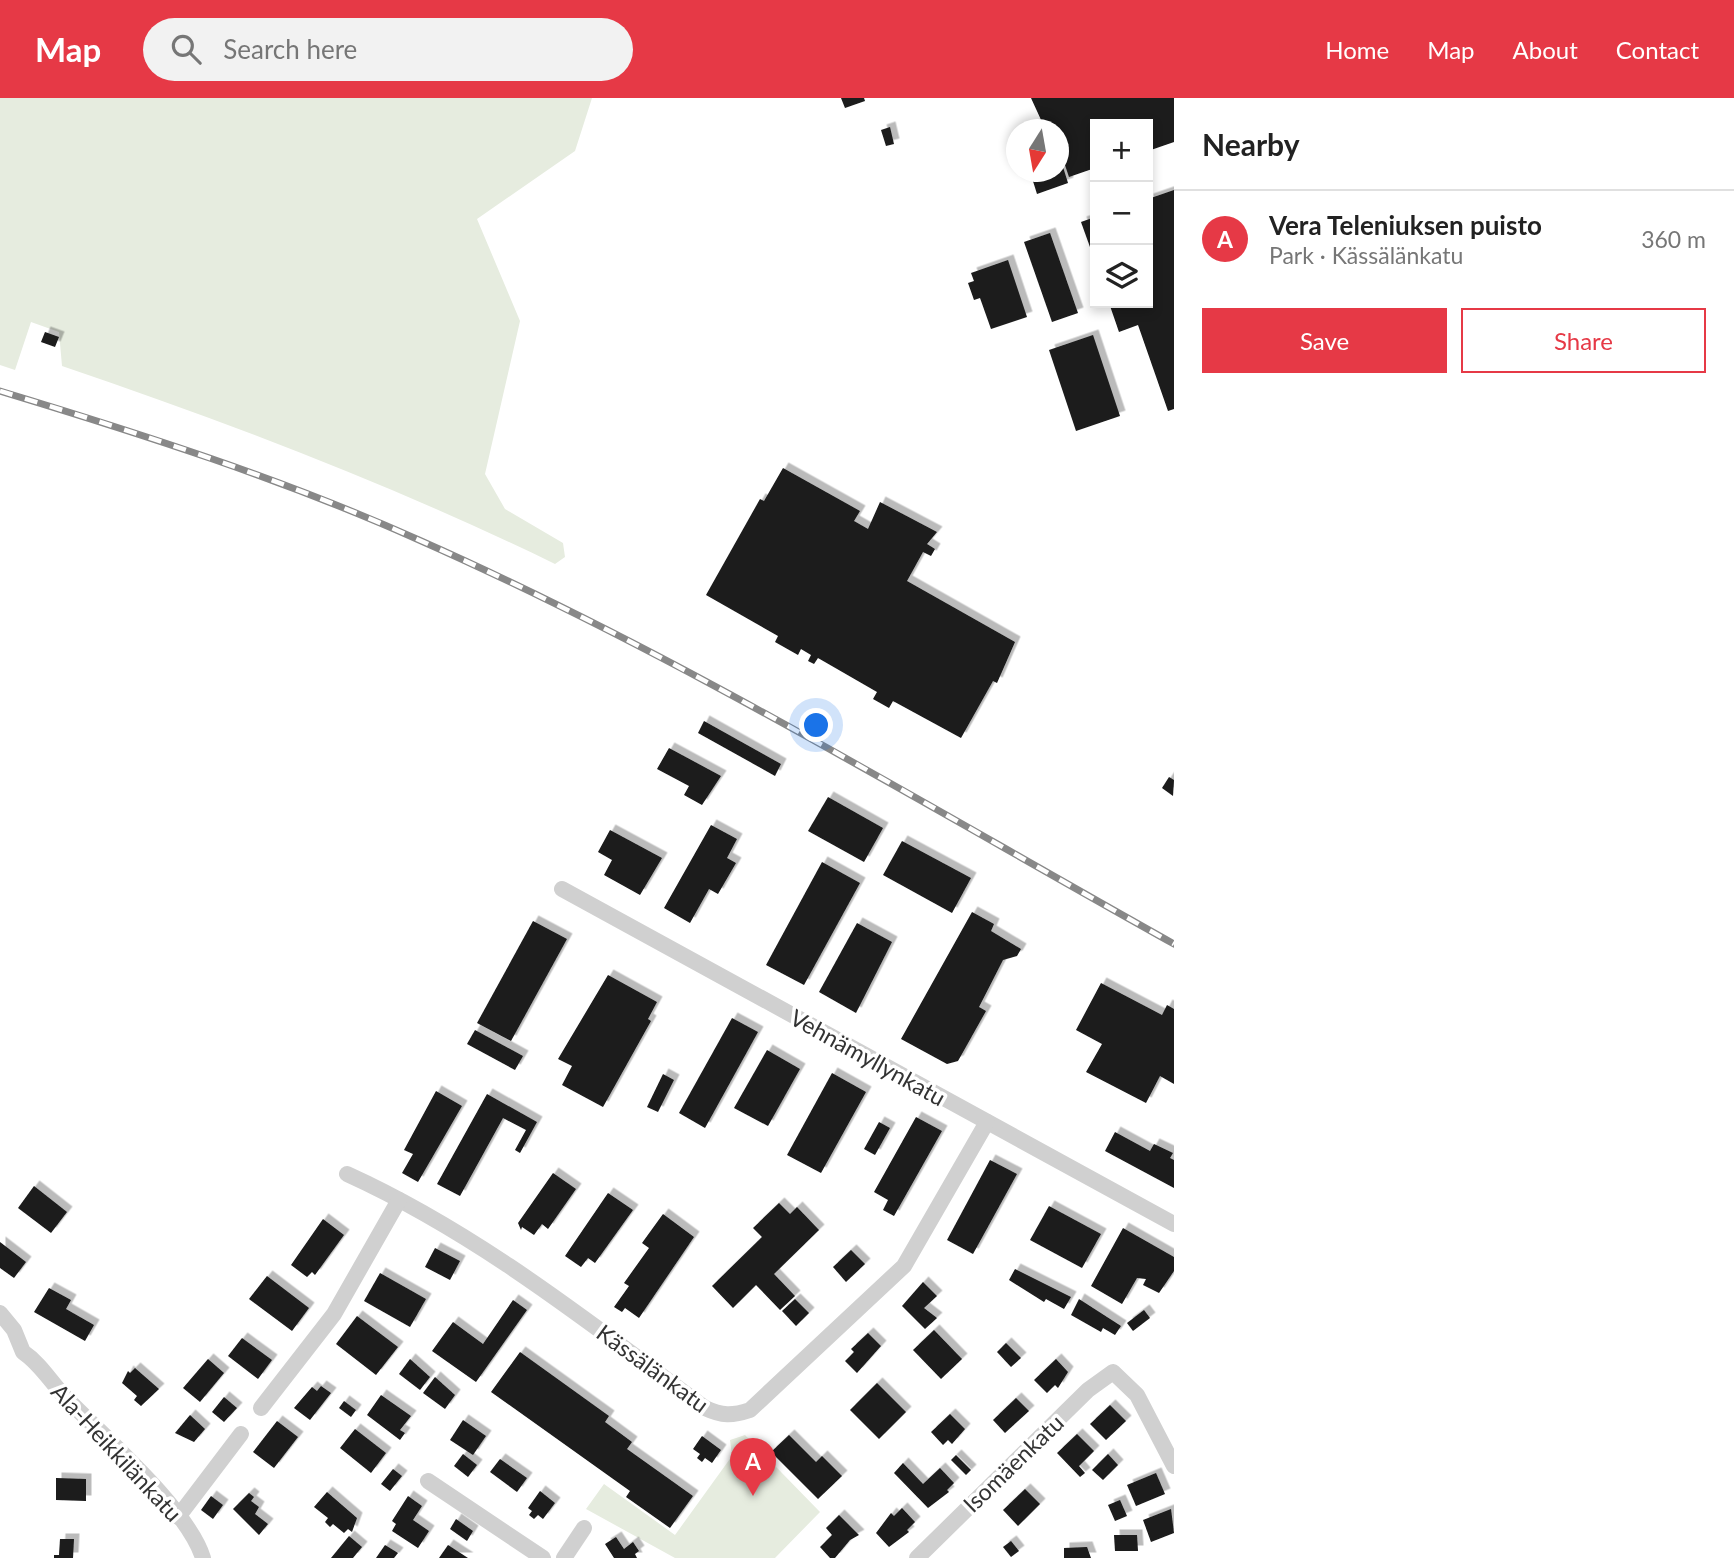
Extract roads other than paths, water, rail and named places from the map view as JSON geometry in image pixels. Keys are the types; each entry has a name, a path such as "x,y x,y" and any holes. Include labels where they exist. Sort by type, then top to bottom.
{"street":[{"name":"Vehnämyllynkatu","path":"562,889 1174,1224"},
{"name":"Kässälänkatu","path":"347,1174 452,1229 526,1278 705,1408 720,1415 734,1416 750,1410 904,1266 987,1122"},
{"path":"261,1408 334,1314 399,1200"},
{"name":"Ala-Heikkilänkatu","path":"0,1312 14,1330 23,1352 131,1462 197,1542 203,1558"},
{"name":"Isomäenkatu","path":"917,1558 1087,1390 1113,1372 1137,1395 1174,1465"},
{"path":"178,1517 241,1434"},
{"path":"428,1481 543,1558"},
{"path":"564,1558 584,1528"}],"railway":[{"path":"0,391 264,477 368,518 516,585 612,632 801,733 1174,944"}],"place":[{"name":"Vera Teleniuksen puisto","path":"753,1496"}]}
